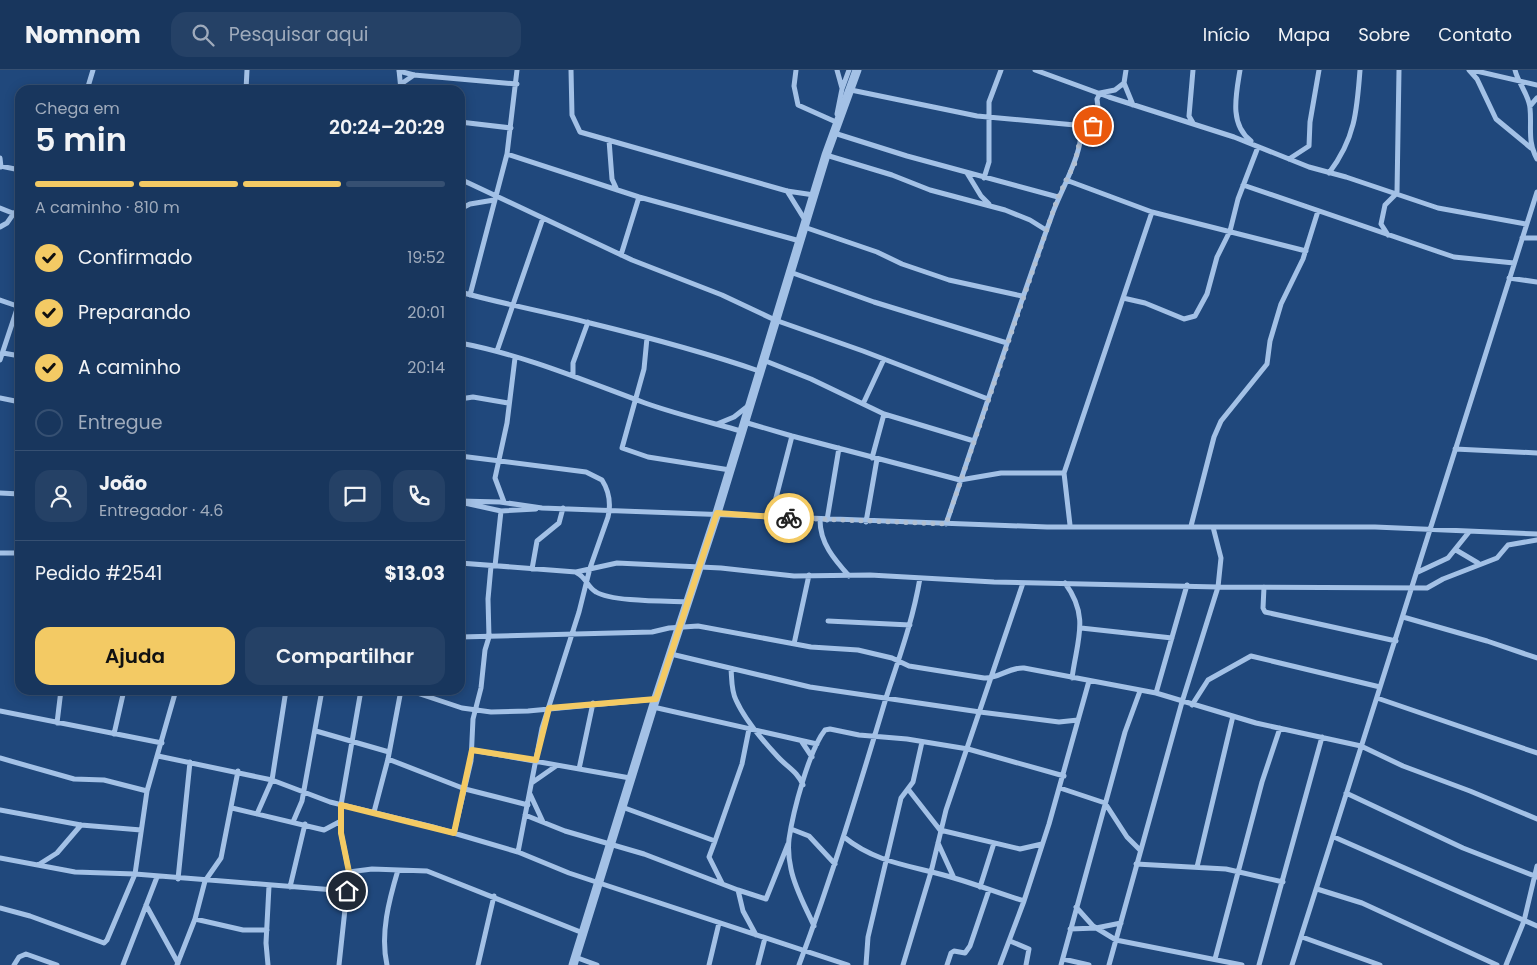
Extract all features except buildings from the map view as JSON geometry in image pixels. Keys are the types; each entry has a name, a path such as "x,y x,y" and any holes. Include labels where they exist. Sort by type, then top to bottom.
{"street":[{"path":"89,85 93,70"},
{"path":"246,85 247,70"},
{"path":"470,295 507,154 517,84 517,70"},
{"path":"571,70 570,102 577,129 787,191 814,195"},
{"path":"796,70 794,86 798,105 835,128 967,173 1058,197"},
{"path":"837,70 846,89"},
{"path":"597,965 574,961 621,806 717,513 835,128 846,89 849,70"},
{"path":"846,89 857,70"},
{"path":"984,178 990,162 990,102 1001,70"},
{"path":"1036,70 1100,94 1192,123 1289,160 1397,193 1438,208 1526,224"},
{"path":"1126,70 1124,83 1134,105"},
{"path":"1192,123 1189,116 1193,70"},
{"path":"1240,70 1236,98 1238,125 1244,136 1259,148"},
{"path":"1289,160 1309,146 1310,122 1319,70"},
{"path":"1328,173 1344,153 1354,118 1360,70"},
{"path":"1388,235 1381,224 1385,205 1397,193 1399,70"},
{"path":"1470,70 1537,85"},
{"path":"1470,70 1477,79 1496,119 1531,148"},
{"path":"1515,70 1530,106 1529,134 1531,148 1537,159"},
{"path":"401,85 399,71 414,75 517,84"},
{"path":"403,85 414,75"},
{"path":"1080,139 1099,116 1097,99 1100,94 1114,90 1124,83"},
{"path":"846,89 917,105 989,118 1075,125 1080,129 1077,157 1058,197 1022,296 946,524"},
{"path":"1530,106 1537,98"},
{"path":"1183,120 1189,116"},
{"path":"465,123 511,128"},
{"path":"609,140 612,179 617,190"},
{"path":"1123,298 1145,303 1178,318 1191,318 1195,316 1207,294 1217,257 1230,231 1243,185 1259,148"},
{"path":"507,154 639,197 800,241"},
{"path":"826,155 951,196 992,205 1025,217 1046,230"},
{"path":"0,158 1,166 15,169"},
{"path":"967,173 981,196 992,205"},
{"path":"1066,180 1152,212 1306,251"},
{"path":"465,182 494,198 544,218 621,255 722,295 775,320 988,399"},
{"path":"1243,185 1454,257 1514,263"},
{"path":"787,191 805,224 877,252 902,264 949,280 1022,296"},
{"path":"1292,965 1537,193"},
{"path":"621,255 639,197"},
{"path":"465,206 494,198"},
{"path":"0,208 14,213 7,223 0,228"},
{"path":"1191,526 1214,437 1221,421 1267,364 1270,341 1281,304 1306,251 1318,211"},
{"path":"1070,526 1064,472 1152,212"},
{"path":"497,351 544,218"},
{"path":"1522,238 1537,238"},
{"path":"790,272 874,302 1007,343"},
{"path":"1509,278 1537,282"},
{"path":"465,294 514,307 588,322 759,371"},
{"path":"0,300 15,303"},
{"path":"0,360 15,315"},
{"path":"573,376 573,363 588,322"},
{"path":"647,338 646,362 621,444 625,451 655,459 730,470"},
{"path":"465,344 497,351 634,398 741,431"},
{"path":"2,352 15,355"},
{"path":"504,502 495,478 507,424 508,403 515,358"},
{"path":"863,404 884,359"},
{"path":"763,360 811,379 884,414 974,441"},
{"path":"465,398 474,397 508,403"},
{"path":"0,398 15,401"},
{"path":"716,424 734,417 749,405"},
{"path":"866,522 875,458 884,414"},
{"path":"744,422 960,480 1001,473 1064,472"},
{"path":"771,516 792,436"},
{"path":"827,520 839,448"},
{"path":"1455,449 1537,453"},
{"path":"465,457 593,474 604,484 610,509 590,568 572,635 549,708 536,760 518,852"},
{"path":"0,494 15,494"},
{"path":"465,502 504,502 542,508"},
{"path":"465,503 501,511 542,508 610,509 866,522 1047,527 1375,527 1431,531 1537,534"},
{"path":"532,569 537,541 559,523 563,508"},
{"path":"454,833 472,750 475,711 481,688 485,650 489,637 488,599 501,511"},
{"path":"820,520 820,532 832,557 849,576"},
{"path":"1110,965 1136,864 1182,702 1218,587 1221,558 1213,527"},
{"path":"1418,572 1436,565 1456,550 1470,532"},
{"path":"465,563 576,572 617,564 700,567 771,575 870,575 1023,583 1413,588 1430,587 1443,578 1478,563 1497,558 1508,545 1537,540"},
{"path":"1456,550 1478,563"},
{"path":"0,552 15,553"},
{"path":"576,572 596,592 615,597 689,602"},
{"path":"794,644 809,576"},
{"path":"799,965 835,864 876,736 886,698 900,660 920,578"},
{"path":"903,965 931,872 940,830 1023,583"},
{"path":"1065,583 1079,607 1081,628 1072,678"},
{"path":"1156,693 1187,585"},
{"path":"1264,587 1262,608 1265,612 1396,641"},
{"path":"1403,617 1488,641 1537,658"},
{"path":"828,621 910,625"},
{"path":"465,637 652,632 698,626 826,649 858,650 900,660 909,666 991,678 1015,667 1156,693 1233,716 1361,746 1403,766 1470,790 1537,819"},
{"path":"1081,628 1172,638"},
{"path":"671,654 810,687 1059,722 1078,720"},
{"path":"1192,705 1208,680 1251,656 1380,687"},
{"path":"731,669 732,688 736,700 776,756 799,775 803,785"},
{"path":"1000,965 1024,901 1064,776 1089,681"},
{"path":"1061,965 1125,732 1140,691"},
{"path":"57,723 60,695"},
{"path":"114,734 123,695"},
{"path":"0,908 30,916 104,943 107,940 135,874 147,791 175,695"},
{"path":"258,814 272,780 285,695"},
{"path":"293,822 302,801 302,791 316,731 321,695"},
{"path":"339,965 349,872 341,833 341,805 359,695"},
{"path":"374,812 388,759 400,695"},
{"path":"424,695 475,711 521,712 594,704 654,703 749,729 817,744"},
{"path":"1377,698 1537,753"},
{"path":"579,769 594,704"},
{"path":"0,711 162,743"},
{"path":"1197,867 1233,716"},
{"path":"1215,959 1240,872 1262,782 1280,728"},
{"path":"722,883 709,857 742,764 749,729"},
{"path":"525,815 565,831 610,842 766,899 789,841 812,757 817,744 828,729 968,749 1064,776"},
{"path":"316,731 353,740 389,752"},
{"path":"1259,965 1322,737"},
{"path":"799,740 808,748 812,757"},
{"path":"866,965 868,937 901,798 913,782 922,742"},
{"path":"472,750 630,778"},
{"path":"158,756 272,780 341,805 454,833 518,852 598,882 804,952 848,965"},
{"path":"0,758 74,779 104,780 147,791"},
{"path":"388,759 465,789 528,805"},
{"path":"178,879 190,762"},
{"path":"532,783 557,766"},
{"path":"178,964 195,919 205,882 221,858 227,818 232,808 238,772"},
{"path":"1060,788 1105,803 1127,836 1140,850"},
{"path":"908,789 940,830 1020,849 1042,844"},
{"path":"1346,793 1463,848 1536,876"},
{"path":"530,794 543,822"},
{"path":"621,806 715,841"},
{"path":"232,808 324,830 342,821"},
{"path":"0,810 81,825 141,830"},
{"path":"290,887 305,824"},
{"path":"37,866 57,853 81,825"},
{"path":"791,829 809,836 835,864"},
{"path":"844,836 860,849 886,861 954,878 1024,901"},
{"path":"1334,837 1537,926"},
{"path":"789,841 791,868 795,883 814,926"},
{"path":"937,843 954,878"},
{"path":"980,887 994,843"},
{"path":"0,858 75,872 135,874 205,882 347,891"},
{"path":"1136,864 1197,867 1240,872 1283,882"},
{"path":"1506,965 1524,921 1537,866"},
{"path":"349,872 367,870 428,871 583,933"},
{"path":"387,965 384,944 385,931 398,870"},
{"path":"123,965 157,877"},
{"path":"268,965 267,930 270,886"},
{"path":"1317,889 1362,903 1497,965"},
{"path":"738,890 743,911 756,935"},
{"path":"947,965 951,953 954,951 965,953 970,946 988,890"},
{"path":"478,965 494,896"},
{"path":"146,905 178,964"},
{"path":"1076,907 1096,928 1116,940 1242,965"},
{"path":"195,919 243,930 267,930"},
{"path":"1070,929 1096,928 1121,922"},
{"path":"709,965 719,923"},
{"path":"1302,937 1380,965"},
{"path":"758,965 765,938"},
{"path":"1010,941 1030,949 1026,965"},
{"path":"14,965 20,957 26,954 57,965"},
{"path":"1063,959 1089,965"}],"way so far":[{"path":"789,518 946,524 1022,296 1058,197 1075,163 1080,139 1093,126"}],"route":[{"path":"347,891 349,872 341,833 341,805 454,833 472,750 536,760 542,728 549,708 656,699 717,513 789,518"}]}
